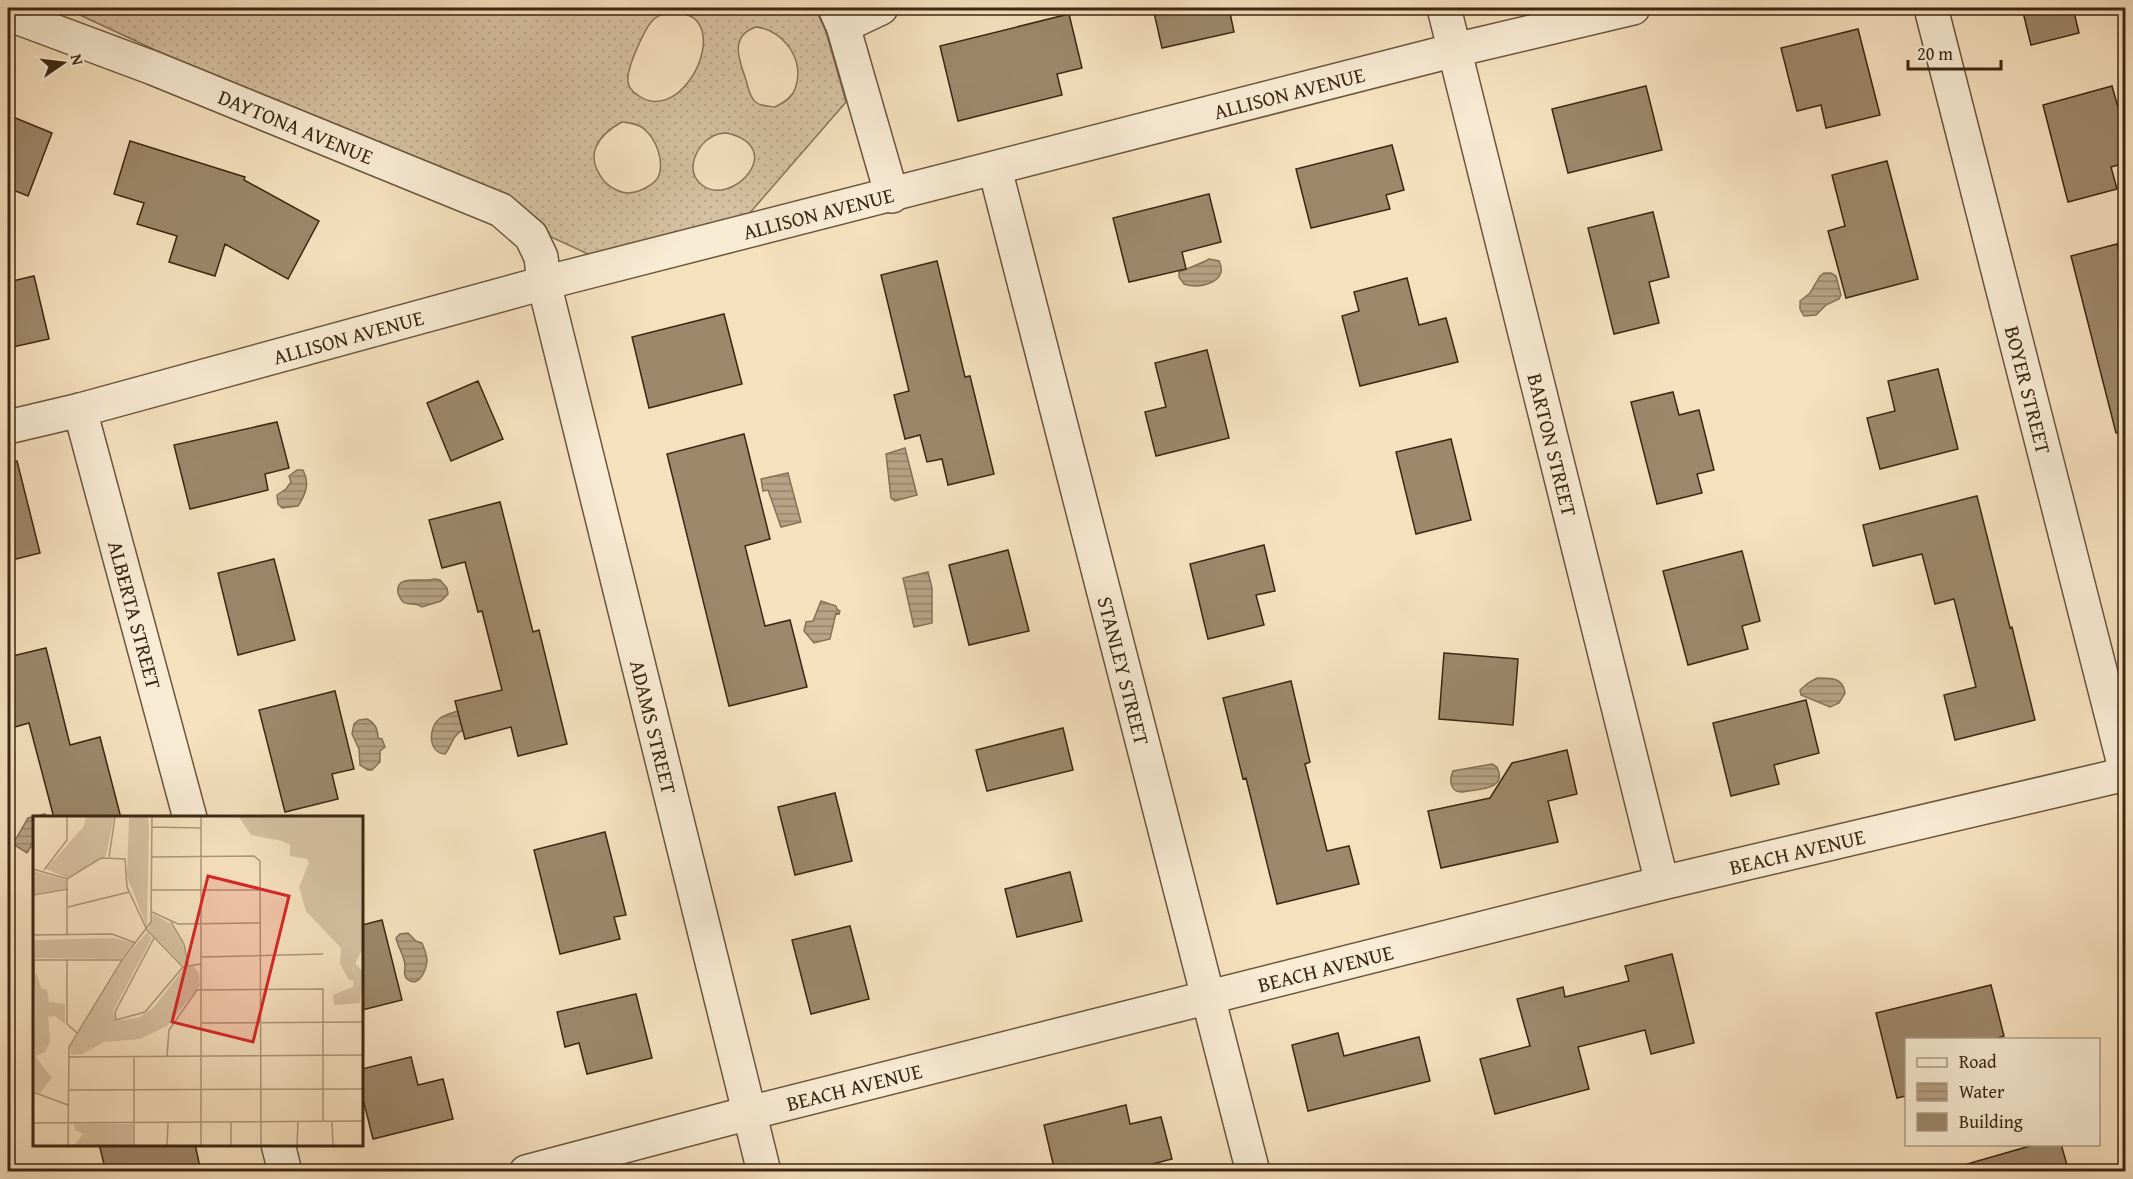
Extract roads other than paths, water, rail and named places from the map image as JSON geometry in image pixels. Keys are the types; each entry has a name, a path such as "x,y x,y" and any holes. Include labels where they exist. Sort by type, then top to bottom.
{"street":[{"path":"881,8 839,17 892,196"},
{"name":"BARTON STREET","path":"1444,8 1662,883"},
{"name":"ALLISON AVENUE","path":"8,427 80,410 544,283 892,196 1455,50 1634,8"},
{"name":"BOYER STREET","path":"1931,8 2126,773"},
{"name":"DAYTONA AVENUE","path":"8,14 153,68 501,210 531,236 541,257 544,283"},
{"name":"STANLEY STREET","path":"995,169 1253,1172"},
{"name":"ADAMS STREET","path":"544,283 764,1172"},
{"name":"ALBERTA STREET","path":"80,410 189,816"},
{"name":"BEACH AVENUE","path":"526,1172 749,1113 1662,883 2126,773"},
{"path":"278,1146 285,1172"}],"water":[{"path":"1209,259 1219,261 1221,268 1217,279 1205,285 1184,284 1179,277 1179,272"},
{"path":"1824,273 1836,276 1841,295 1839,299 1826,305 1816,315 1804,316 1800,309 1800,301 1810,293"},
{"path":"905,448 917,495 895,501 891,498 886,454"},
{"path":"297,470 303,470 305,475 307,484 305,493 298,506 282,508 278,504 277,495 286,489 291,482 289,476"},
{"path":"788,473 801,522 781,527 768,490 763,491 761,479"},
{"path":"928,572 932,588 932,623 914,627 903,578"},
{"path":"440,580 447,588 448,594 441,601 422,607 402,601 398,593 401,583"},
{"path":"821,601 836,606 840,611 839,614 836,613 830,639 814,643 804,631 806,622 813,621"},
{"path":"1817,678 1827,678 1842,684 1845,693 1839,703 1830,707 1801,695 1800,690"},
{"path":"458,711 463,730 454,738 445,754 439,753 432,740 435,723 448,714"},
{"path":"367,719 374,725 378,738 382,739 385,747 380,751 380,762 372,770 360,765 359,749 352,734 354,724 359,720"},
{"path":"1492,764 1497,767 1499,775 1495,784 1483,789 1462,792 1453,788 1451,778 1453,771"},
{"path":"33,817 33,843 27,853 13,844 28,818"},
{"path":"408,933 416,941 422,943 427,959 421,977 415,982 405,976 404,959 396,938 400,934"}]}
